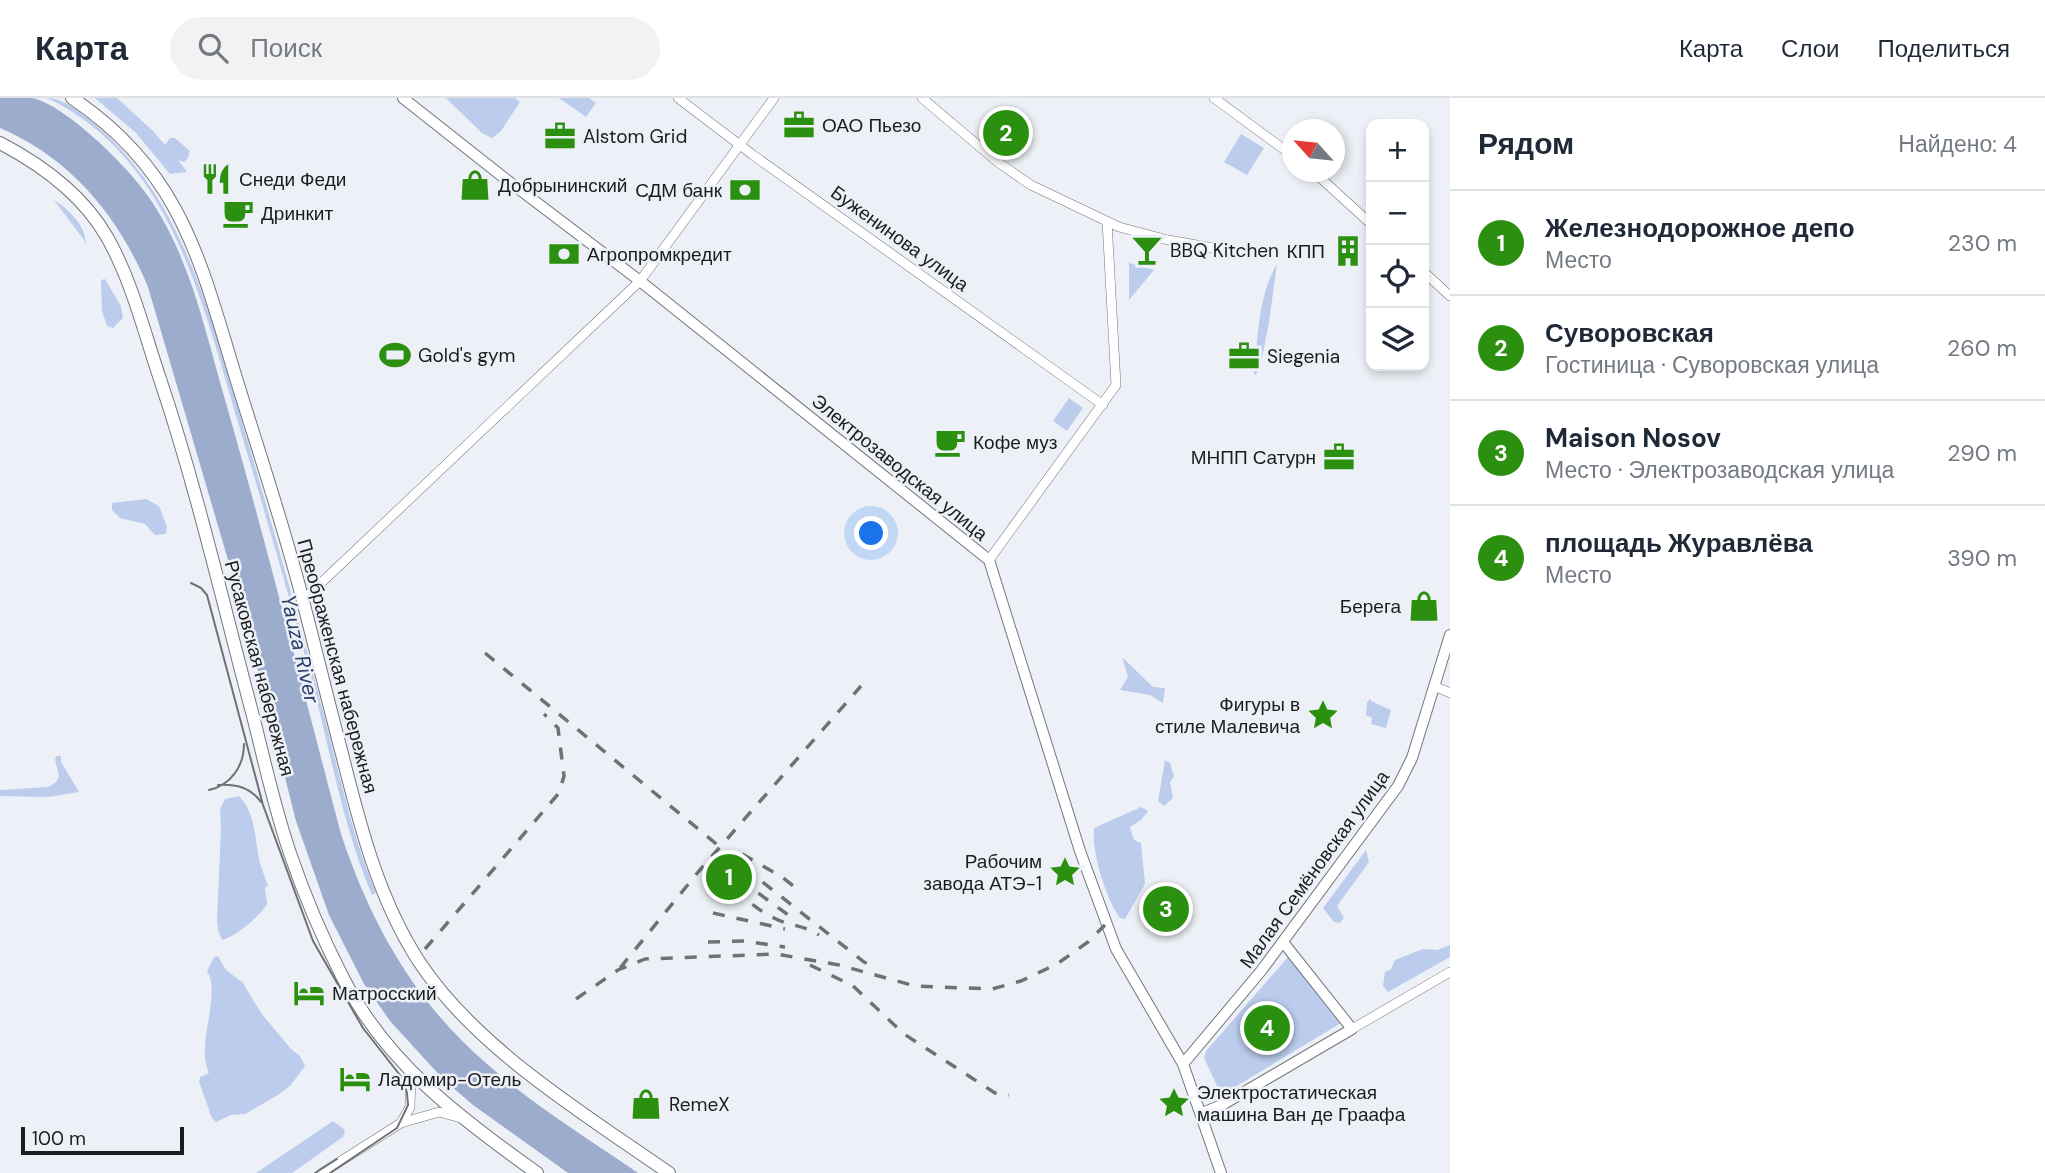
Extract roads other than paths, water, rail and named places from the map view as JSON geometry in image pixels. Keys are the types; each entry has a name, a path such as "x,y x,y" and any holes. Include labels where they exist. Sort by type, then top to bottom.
{"main road":[{"name":"Преображенская набережная","path":"72,98 115,131 160,182 187,230 200,260 303,600 355,808 371,861 393,914 421,964 484,1037 513,1061 669,1173"},
{"name":"Русаковская набережная","path":"0,143 24,156 63,184 97,222 128,282 172,413 290,855 344,980 379,1035 411,1073 463,1118 537,1173"}],"street":[{"name":"Электрозаводская улица","path":"403,98 640,281 989,560 1107,930 1183,1064 1222,1173"},
{"name":"Буженинова улица","path":"678,98 1103,405"},
{"path":"303,600 640,281 774,98"},
{"path":"922,98 1015,176 1119,227 1157,238 1231,251"},
{"path":"1214,98 1282,148"},
{"path":"1325,182 1366,219"},
{"path":"989,560 1116,385 1107,221"},
{"path":"1429,277 1450,296"},
{"name":"Малая Семёновская улица","path":"1183,1064 1283,942 1398,786 1412,758 1450,635"},
{"path":"1434,686 1450,693"},
{"path":"1283,942 1352,1029"},
{"path":"1202,1113 1222,1105 1450,972"},
{"path":"401,1123 410,1107 411,1073"},
{"path":"323,1173 401,1123 439,1112 463,1118"}],"tram line":[{"path":"191,583 207,595 263,805 313,941 363,1028 403,1079 407,1093 408,1105 397,1128 330,1173"},
{"path":"209,790 224,784 235,773 242,760 244,744"},
{"path":"218,785 242,787 261,802"},
{"path":"315,1173 337,1159"}],"railway":[{"path":"485,653 760,880 864,962 877,968"},
{"path":"620,968 699,871 861,686"},
{"path":"425,949 559,793 564,776 558,728 544,714"},
{"path":"742,854 796,888"},
{"path":"739,879 791,917"},
{"path":"734,889 770,916 819,935"},
{"path":"713,913 785,929"},
{"path":"576,999 618,970 645,959 776,954 839,965 915,986 992,989 1021,981 1057,964 1088,942 1105,925"},
{"path":"708,942 744,941 785,947"},
{"path":"810,965 853,986 904,1034 995,1093 1009,1095"}],"place":[{"name":"ОАО Пьезо","path":"799,125"},
{"name":"Суворовская","path":"1006,133"},
{"name":"Alstom Grid","path":"560,136"},
{"name":"Снеди Феди","path":"216,179"},
{"name":"Добрынинский","path":"475,185"},
{"name":"СДМ банк","path":"745,190"},
{"name":"Дринкит","path":"238,213"},
{"name":"BBQ Kitchen","path":"1147,250"},
{"name":"КПП","path":"1348,251"},
{"name":"Агропромкредит","path":"564,254"},
{"name":"Gold's gym","path":"395,355"},
{"name":"Siegenia","path":"1244,356"},
{"name":"Кофе муз","path":"950,442"},
{"name":"МНПП Сатурн","path":"1339,457"},
{"name":"Берега","path":"1424,606"},
{"name":"Фигуры в стиле Малевича","path":"1323,715"},
{"name":"Рабочим завода АТЭ-1","path":"1065,872"},
{"name":"Железнодорожное депо","path":"729,877"},
{"name":"Maison Nosov","path":"1166,909"},
{"name":"Матросский","path":"309,993"},
{"name":"площадь Журавлёва","path":"1267,1028"},
{"name":"Ладомир-Отель","path":"355,1079"},
{"name":"Электростатическая машина Ван де Граафа","path":"1174,1103"},
{"name":"RemeX","path":"646,1104"}],"water label":[{"name":"Yauza River","path":"300,649"}]}
